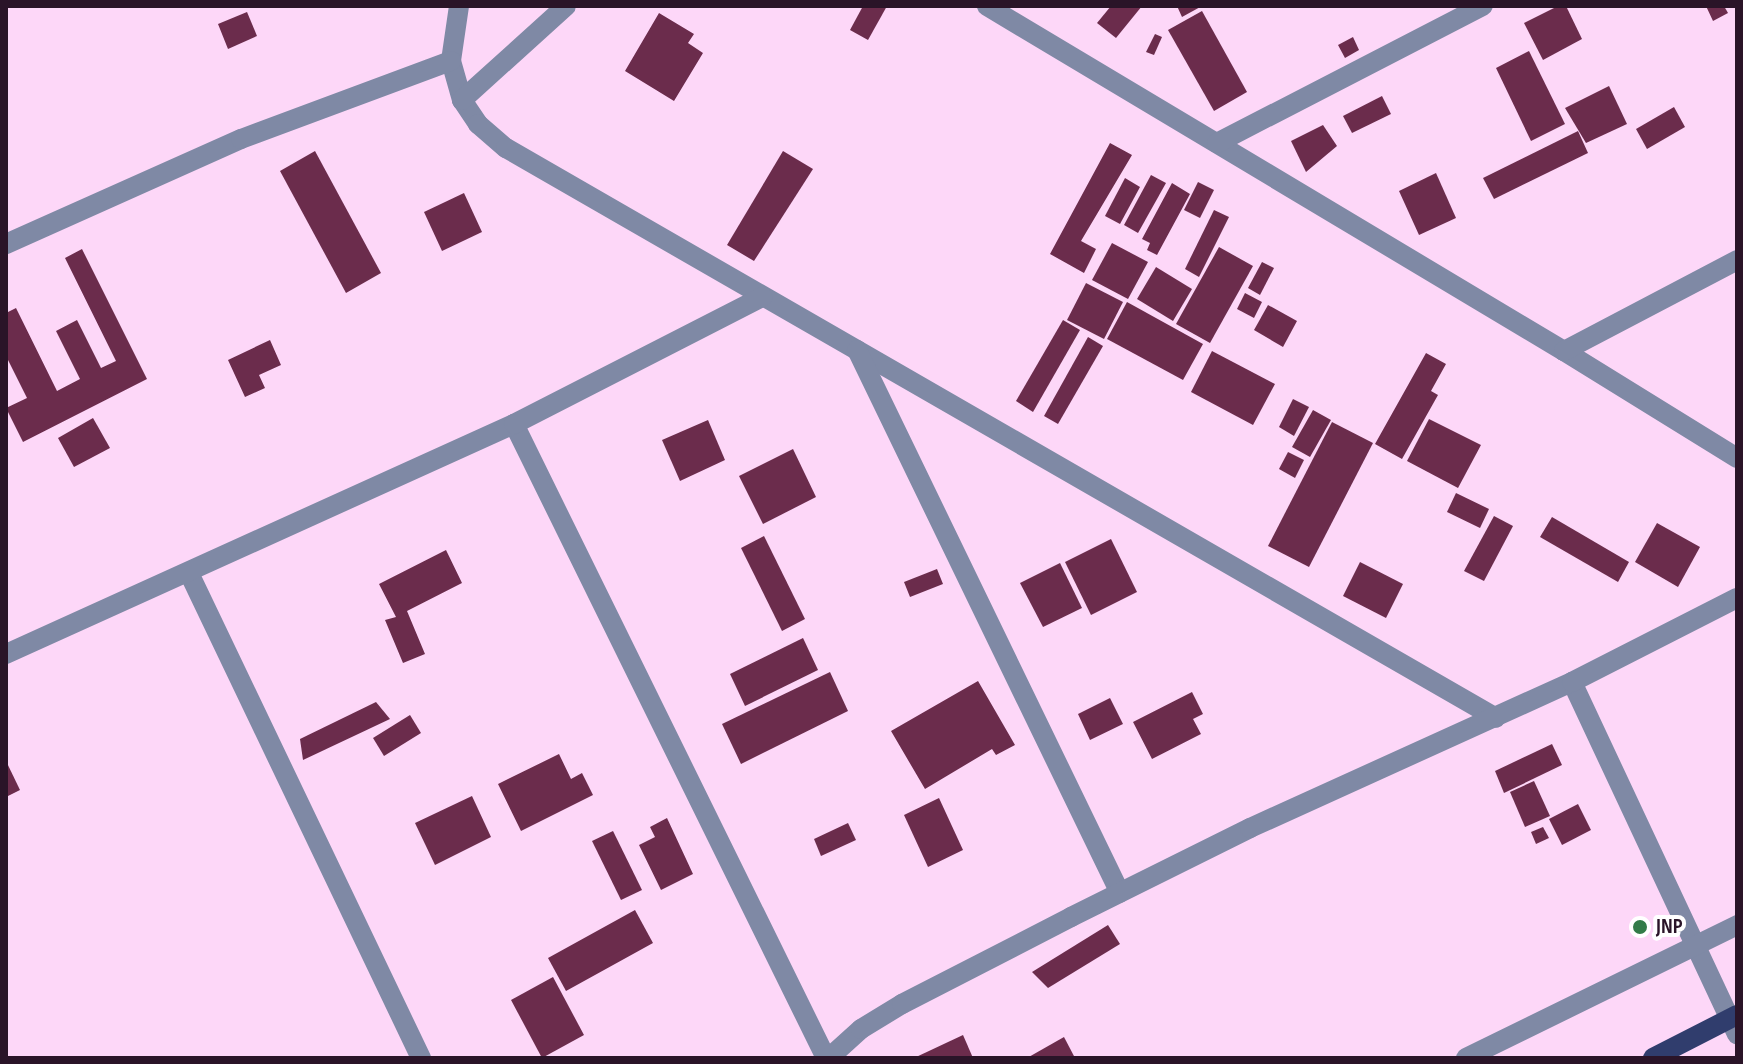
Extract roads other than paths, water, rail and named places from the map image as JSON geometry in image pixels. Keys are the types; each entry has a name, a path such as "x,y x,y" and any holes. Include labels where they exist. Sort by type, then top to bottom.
{"main road":[{"path":"1653,1058 1735,1022"}],"street":[{"path":"459,6 451,61 462,100 478,124 506,148 1496,718"},
{"path":"462,100 566,6"},
{"path":"987,6 1737,458"},
{"path":"1217,143 1483,6"},
{"path":"6,244 241,139 451,61"},
{"path":"1564,351 1737,260"},
{"path":"6,654 514,424 762,297"},
{"path":"857,350 1120,893"},
{"path":"514,424 827,1058 861,1029 902,1004 1120,893 1250,828 1572,682 1737,598"},
{"path":"189,573 421,1058"},
{"path":"1572,682 1735,1022"},
{"path":"1466,1058 1737,925"}],"place":[{"name":"JNP","path":"1640,927"}]}
